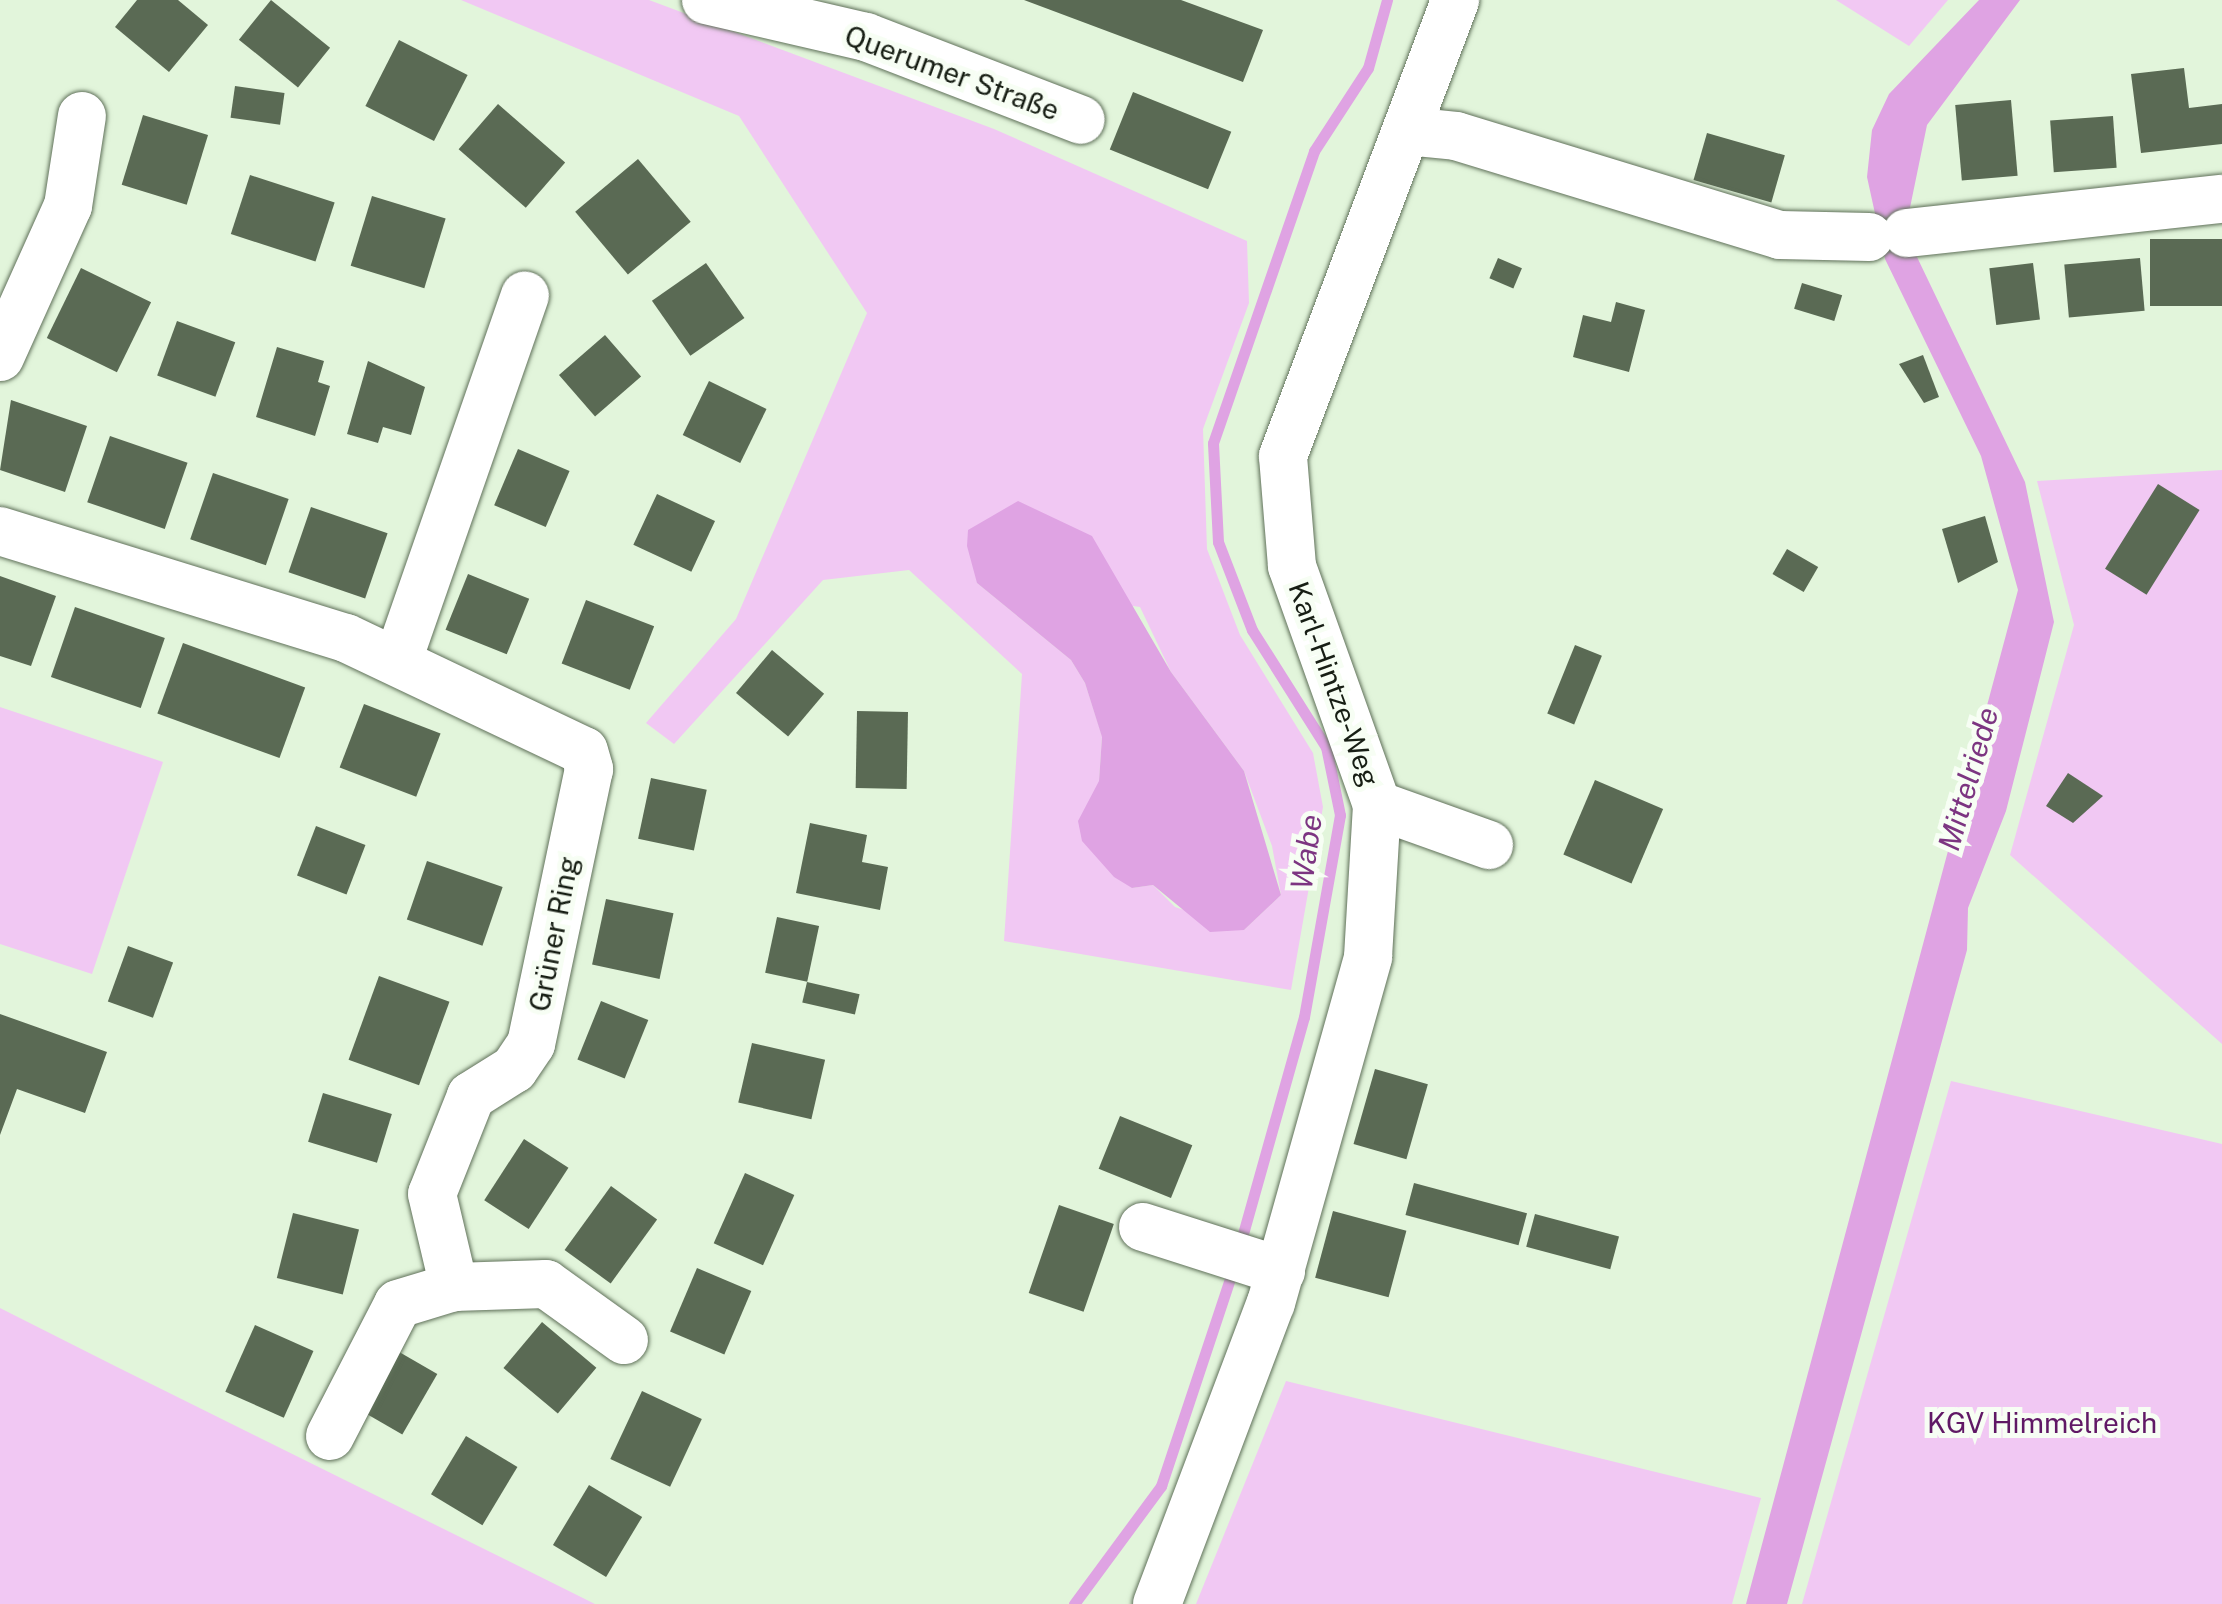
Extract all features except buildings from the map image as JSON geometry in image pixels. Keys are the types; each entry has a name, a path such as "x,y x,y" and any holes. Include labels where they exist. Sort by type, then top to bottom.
{"street":[{"name":"Querumer Straße","path":"706,0 866,37 1080,120"},
{"name":"Karl-Hintze-Weg","path":"1157,1604 1230,1428 1266,1266 1368,957 1377,805 1292,566 1284,456 1455,0"},
{"path":"3,341 68,206 82,116"},
{"path":"1407,130 1456,136 1780,234 1888,235 2222,199"},
{"path":"398,660 526,296"},
{"name":"Grüner Ring","path":"0,531 398,660 570,741 590,769 531,1044 514,1069 470,1096 432,1194 454,1287"},
{"path":"1377,805 1489,845"},
{"path":"1164,1234 1266,1266"},
{"path":"330,1436 398,1304 454,1287 546,1284 624,1340"}],"green space":[{"path":"461,0 649,0 994,129 1247,241 1249,303 1203,429 1207,549 1240,635 1313,753 1323,807 1291,990 1004,941 1022,674 909,570 823,580 674,744 646,723 736,619 867,313 739,116","holes":["977,583 1140,607 1171,672 1244,771 1272,846 1281,895 1244,930 1175,907 1153,885 1132,888 1099,781 1102,736 1085,683 1071,660"]},
{"path":"1836,0 1948,0 1909,46"},
{"path":"2222,470 2222,1044 2010,855 2074,625 2037,481"},
{"path":"0,707 163,762 92,974 0,944"},
{"name":"KGV Himmelreich","path":"1951,1081 2222,1144 2222,1604 1802,1604"},
{"path":"0,1308 117,1367 595,1604 0,1604"},
{"path":"1286,1381 1761,1498 1732,1604 1196,1604"}],"water":[{"name":"Mittelriede","path":"1979,0 2020,0 1927,125 1905,232 2025,482 2054,622 2006,811 1968,908 1967,950 1787,1604 1746,1604 2018,590 1981,456 1885,259 1867,177 1872,130 1889,94"},
{"path":"1018,501 1092,536 1171,672 1244,771 1281,895 1244,930 1210,932 1153,885 1132,888 1114,877 1082,841 1078,821 1099,781 1102,737 1085,683 1071,660 977,583 967,546 968,530"}],"waterway":[{"name":"Wabe","path":"1239,1248 1304,1017 1340,815 1326,747 1252,630 1218,542 1213,443 1314,151 1368,68 1387,0"},
{"name":"Wabe","path":"1074,1604 1161,1486 1234,1266"}]}
